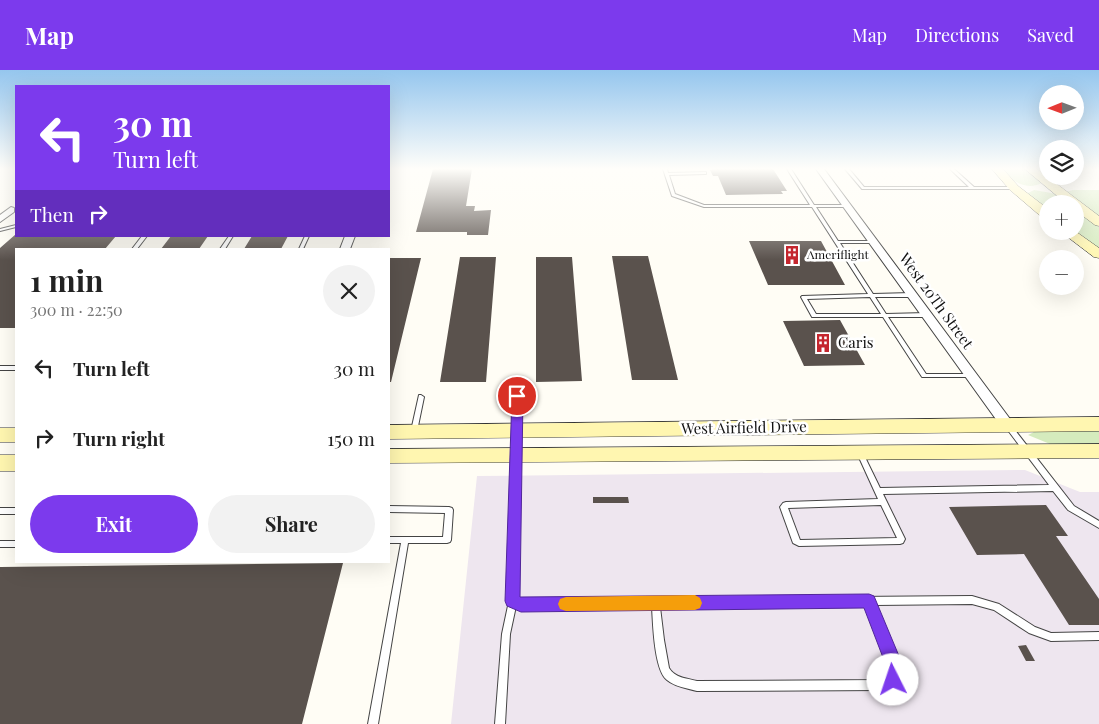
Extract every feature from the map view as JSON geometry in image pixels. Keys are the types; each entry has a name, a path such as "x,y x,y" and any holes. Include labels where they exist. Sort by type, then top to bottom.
{"street":[{"name":"West 20Th Street","path":"843,200 1008,426"},
{"path":"1028,200 1039,209"},
{"path":"0,219 11,210"},
{"path":"1084,211 1099,222"},
{"path":"1079,240 1099,254"},
{"name":"West Airfield Drive","path":"390,432 1099,424"},
{"path":"516,454 517,430"},
{"path":"0,435 15,435"},
{"name":"West Airfield Drive","path":"390,456 1099,451"},
{"path":"0,463 15,462"}],"lane":[{"path":"686,200 704,206 848,206"},
{"path":"810,200 924,376 972,376"},
{"path":"0,230 15,226"},
{"path":"135,248 144,237"},
{"path":"223,248 230,237"},
{"path":"837,242 874,242"},
{"path":"912,295 804,297 814,316 927,315"},
{"path":"0,368 15,368"},
{"path":"517,396 517,430"},
{"path":"414,432 421,397"},
{"name":"West 20Th Street","path":"1008,426 1071,508 1099,525"},
{"path":"859,452 884,502 901,539 900,542 800,543 796,541 784,506 786,505 884,502"},
{"path":"500,724 506,634 513,601 516,454"},
{"path":"878,491 1055,488"},
{"path":"390,509 449,510 446,540 390,540"},
{"path":"0,511 15,511"},
{"path":"373,724 406,540"},
{"path":"0,544 15,544"},
{"path":"513,601 521,604 972,600 996,607 1032,630 1052,637 1099,636"},
{"path":"656,603 663,662 666,674 674,679 696,686 882,685 893,680 896,668 869,601"}],"shaded area":[{"path":"1025,470 1080,492 1099,492 1099,724 451,724 477,476"}],"green space":[{"path":"1084,200 1099,200 1099,218 1084,206"},
{"path":"1084,215 1099,227 1099,251 1084,238"},
{"path":"1099,429 1099,446 1050,444 1028,435 1034,432"}],"building":[{"path":"425,200 467,200 466,206 475,206 474,211 491,210 488,235 467,235 467,232 416,232"},
{"path":"15,235 15,237 115,237 106,248 15,248 15,328 0,328 0,248"},
{"path":"170,237 207,237 200,248 162,248"},
{"path":"251,237 287,237 282,248 245,248"},
{"name":"Ameriflight","path":"749,241 821,241 845,285 768,285"},
{"path":"612,256 648,256 678,380 632,380"},
{"path":"460,257 496,257 486,382 440,382"},
{"path":"536,257 572,257 582,381 536,382"},
{"path":"390,258 421,258 391,382"},
{"name":"Caris","path":"840,320 865,365 804,366 783,321"},
{"path":"593,497 628,497 629,503 593,503"},
{"path":"1046,505 1068,536 1056,536 1099,599 1099,625 1069,625 1024,554 977,555 949,507"},
{"path":"343,563 302,724 0,724 0,567"},
{"path":"1026,645 1035,661 1026,661 1018,646"}],"slow traffic":[{"path":"566,604 695,603"}],"place":[{"name":"Ameriflight","path":"792,255"},
{"name":"Caris","path":"823,343"}],"route":[{"path":"517,396 513,601 521,604 869,601 880,624 896,668 893,680"}]}
